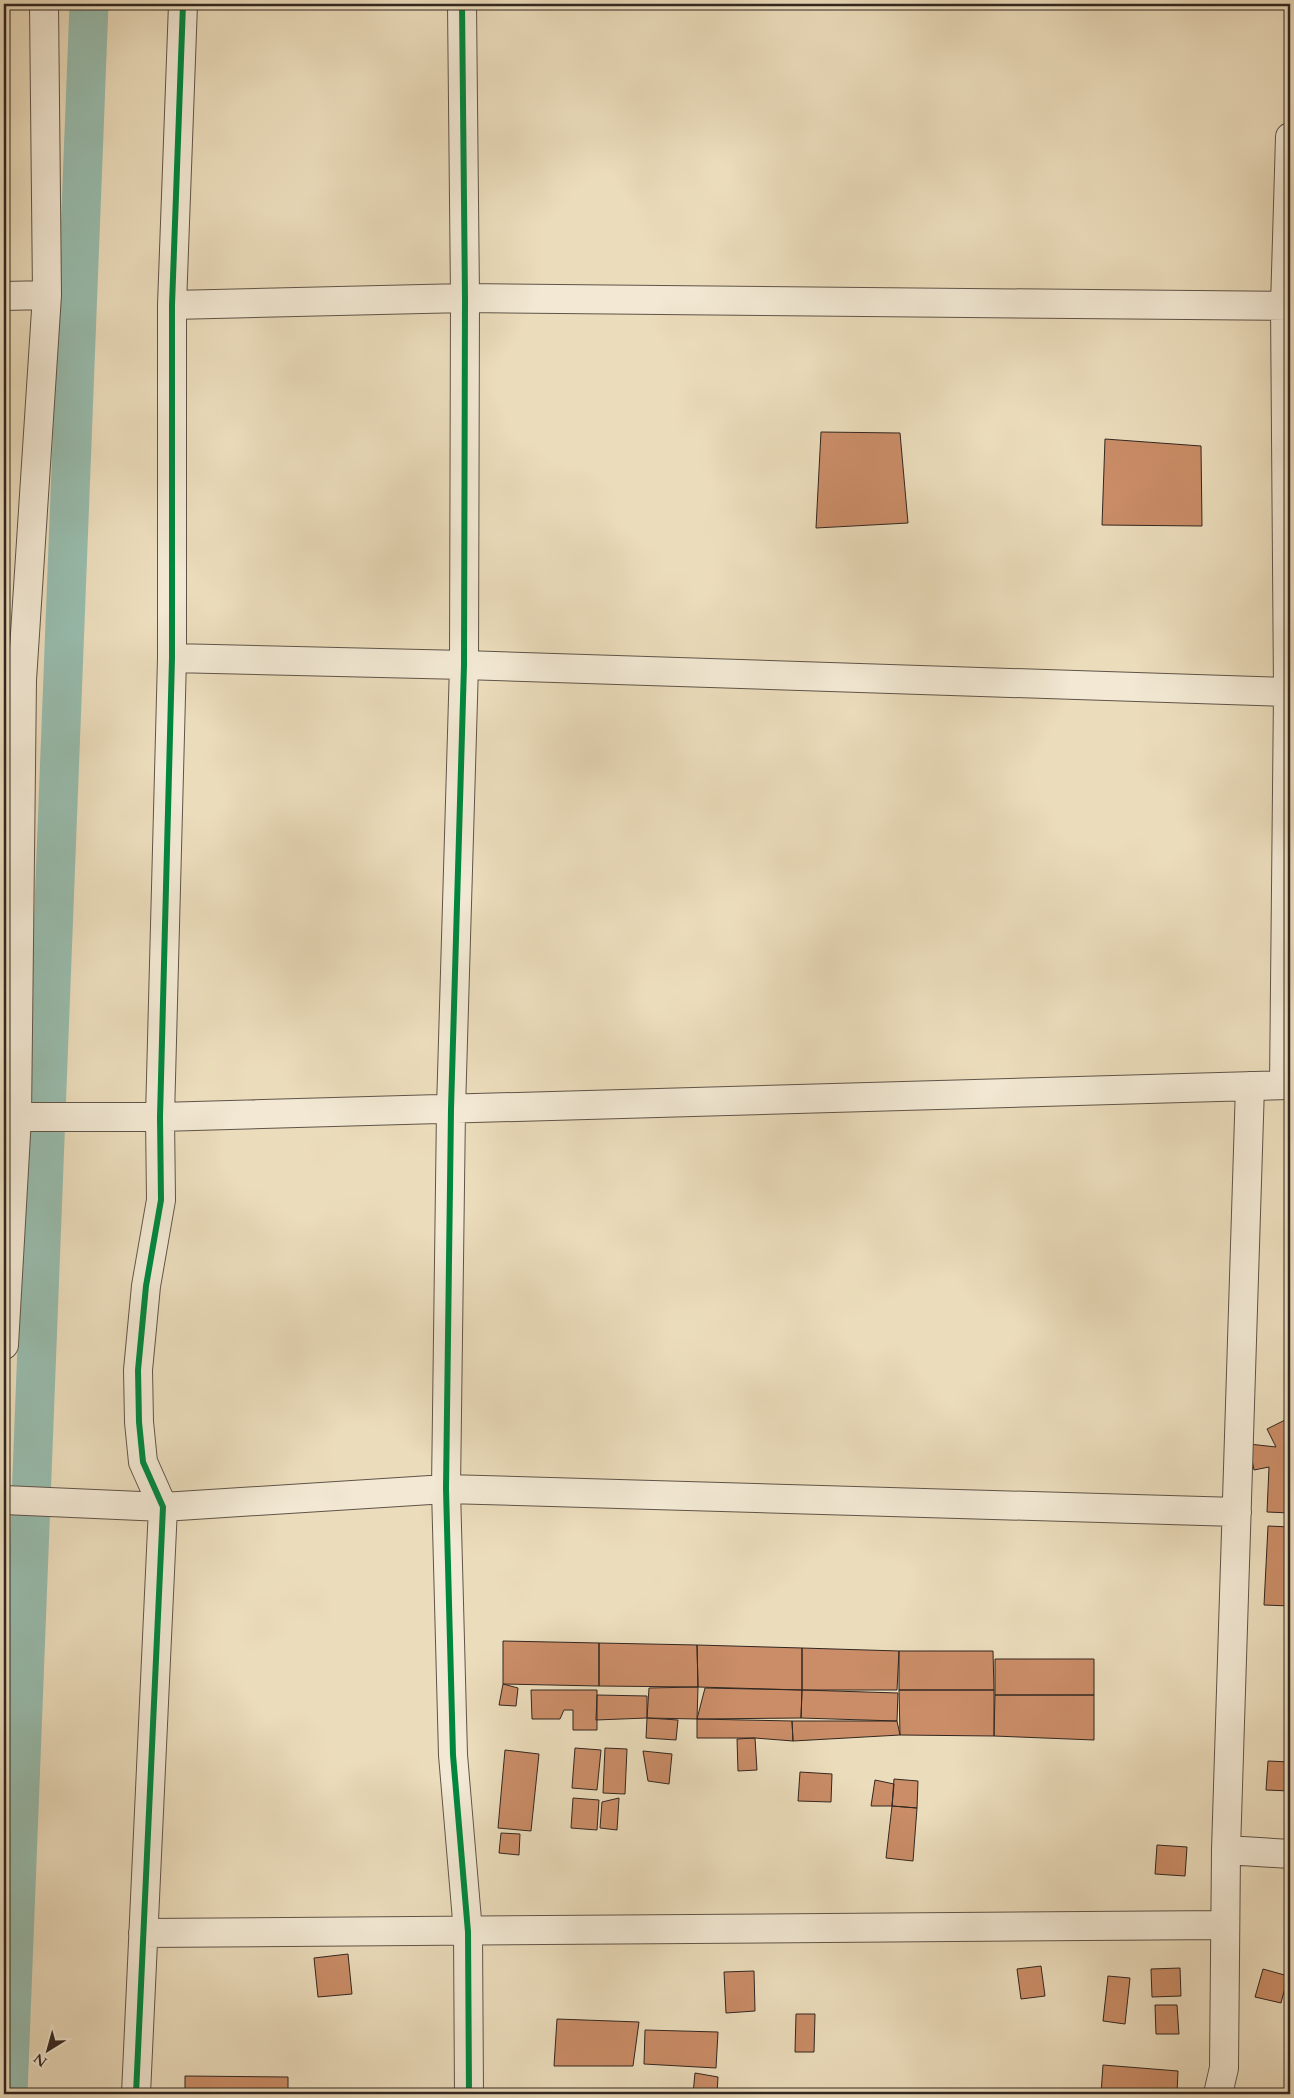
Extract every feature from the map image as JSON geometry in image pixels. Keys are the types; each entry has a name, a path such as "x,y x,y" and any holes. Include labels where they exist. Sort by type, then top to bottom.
{"street":[{"path":"4,1345 10,1116 13,679 47,295 44,4"},
{"path":"136,2094 163,1507 143,1462 138,1422 138,1370 146,1286 161,1200 160,1116 172,658 172,305 183,4"},
{"path":"462,4 465,298 464,665 450,1109 446,1490 453,1755 468,1932 469,2094"},
{"path":"10,1116 160,1116 450,1109 1287,1085 1288,692 1285,306 1290,137"},
{"path":"4,296 47,295"},
{"path":"172,305 465,298 1285,306"},
{"path":"172,658 464,665 1288,692"},
{"path":"1218,2094 1224,2068 1224,1925 1250,1086"},
{"path":"4,1500 163,1507 446,1490 1237,1512"},
{"path":"1226,1850 1290,1854"},
{"path":"143,1934 1224,1925"}],"building":[{"path":"821,432 900,433 908,523 816,528"},
{"path":"1105,439 1201,446 1202,526 1102,525"},
{"path":"1285,1420 1290,1421 1290,1513 1267,1512 1269,1467 1254,1470 1249,1444 1276,1447 1267,1429"},
{"path":"1268,1526 1290,1527 1290,1606 1264,1605"},
{"path":"503,1641 599,1643 599,1686 503,1684"},
{"path":"599,1643 697,1645 698,1687 599,1686"},
{"path":"697,1645 802,1648 802,1690 698,1687"},
{"path":"802,1648 899,1651 897,1690 802,1690"},
{"path":"899,1651 993,1651 994,1690 899,1690"},
{"path":"995,1659 1094,1659 1094,1695 995,1695"},
{"path":"503,1684 518,1688 516,1706 499,1705"},
{"path":"698,1687 697,1719 647,1718 649,1688"},
{"path":"705,1688 802,1690 801,1718 697,1719"},
{"path":"531,1690 597,1690 597,1730 573,1730 573,1710 564,1710 560,1719 532,1719"},
{"path":"802,1690 898,1693 897,1721 801,1718"},
{"path":"899,1690 994,1690 994,1736 900,1735"},
{"path":"597,1695 647,1696 647,1718 596,1720"},
{"path":"995,1695 1094,1695 1094,1740 994,1736"},
{"path":"647,1718 678,1720 676,1740 646,1738"},
{"path":"697,1719 792,1721 793,1741 755,1738 697,1738"},
{"path":"792,1721 897,1721 900,1735 793,1741"},
{"path":"755,1738 757,1770 738,1771 737,1739"},
{"path":"575,1748 601,1750 597,1790 572,1788"},
{"path":"605,1748 627,1749 625,1794 603,1793"},
{"path":"505,1750 539,1754 531,1831 498,1828"},
{"path":"643,1751 672,1754 669,1784 648,1781"},
{"path":"1268,1761 1290,1762 1290,1791 1266,1790"},
{"path":"800,1772 832,1774 831,1802 798,1801"},
{"path":"894,1779 918,1781 917,1808 892,1806"},
{"path":"875,1780 894,1784 892,1806 871,1806"},
{"path":"573,1798 599,1800 597,1830 571,1828"},
{"path":"619,1798 617,1830 600,1828 602,1802"},
{"path":"892,1806 917,1808 913,1861 886,1858"},
{"path":"501,1833 520,1834 519,1855 499,1853"},
{"path":"1157,1845 1187,1847 1185,1876 1155,1874"},
{"path":"348,1954 352,1994 318,1997 314,1958"},
{"path":"1041,1966 1045,1996 1021,1999 1017,1969"},
{"path":"1180,1968 1181,1996 1152,1997 1151,1969"},
{"path":"1263,1969 1288,1976 1281,2003 1255,1997"},
{"path":"754,1971 755,2011 726,2013 724,1972"},
{"path":"1108,1976 1130,1978 1125,2024 1103,2021"},
{"path":"1155,2005 1177,2005 1179,2034 1156,2034"},
{"path":"796,2014 815,2014 814,2052 795,2052"},
{"path":"557,2019 639,2022 633,2066 554,2066"},
{"path":"645,2030 718,2032 716,2068 644,2064"},
{"path":"1103,2065 1178,2071 1177,2094 1101,2094"},
{"path":"695,2073 718,2077 717,2094 693,2094"},
{"path":"185,2076 288,2077 288,2094 185,2094"},
{"path":"921,2091 1013,2094 921,2094"},
{"path":"1016,2091 1092,2094 1016,2094"}],"waterway":[{"path":"8,2094 89,4"}],"cycle path":[{"path":"136,2094 163,1507 143,1462 139,1422 138,1370 146,1286 161,1200 160,1117 172,658 172,305 183,4"},
{"path":"462,4 465,298 464,665 451,1109 446,1489 453,1755 468,1932 469,2094"}]}
